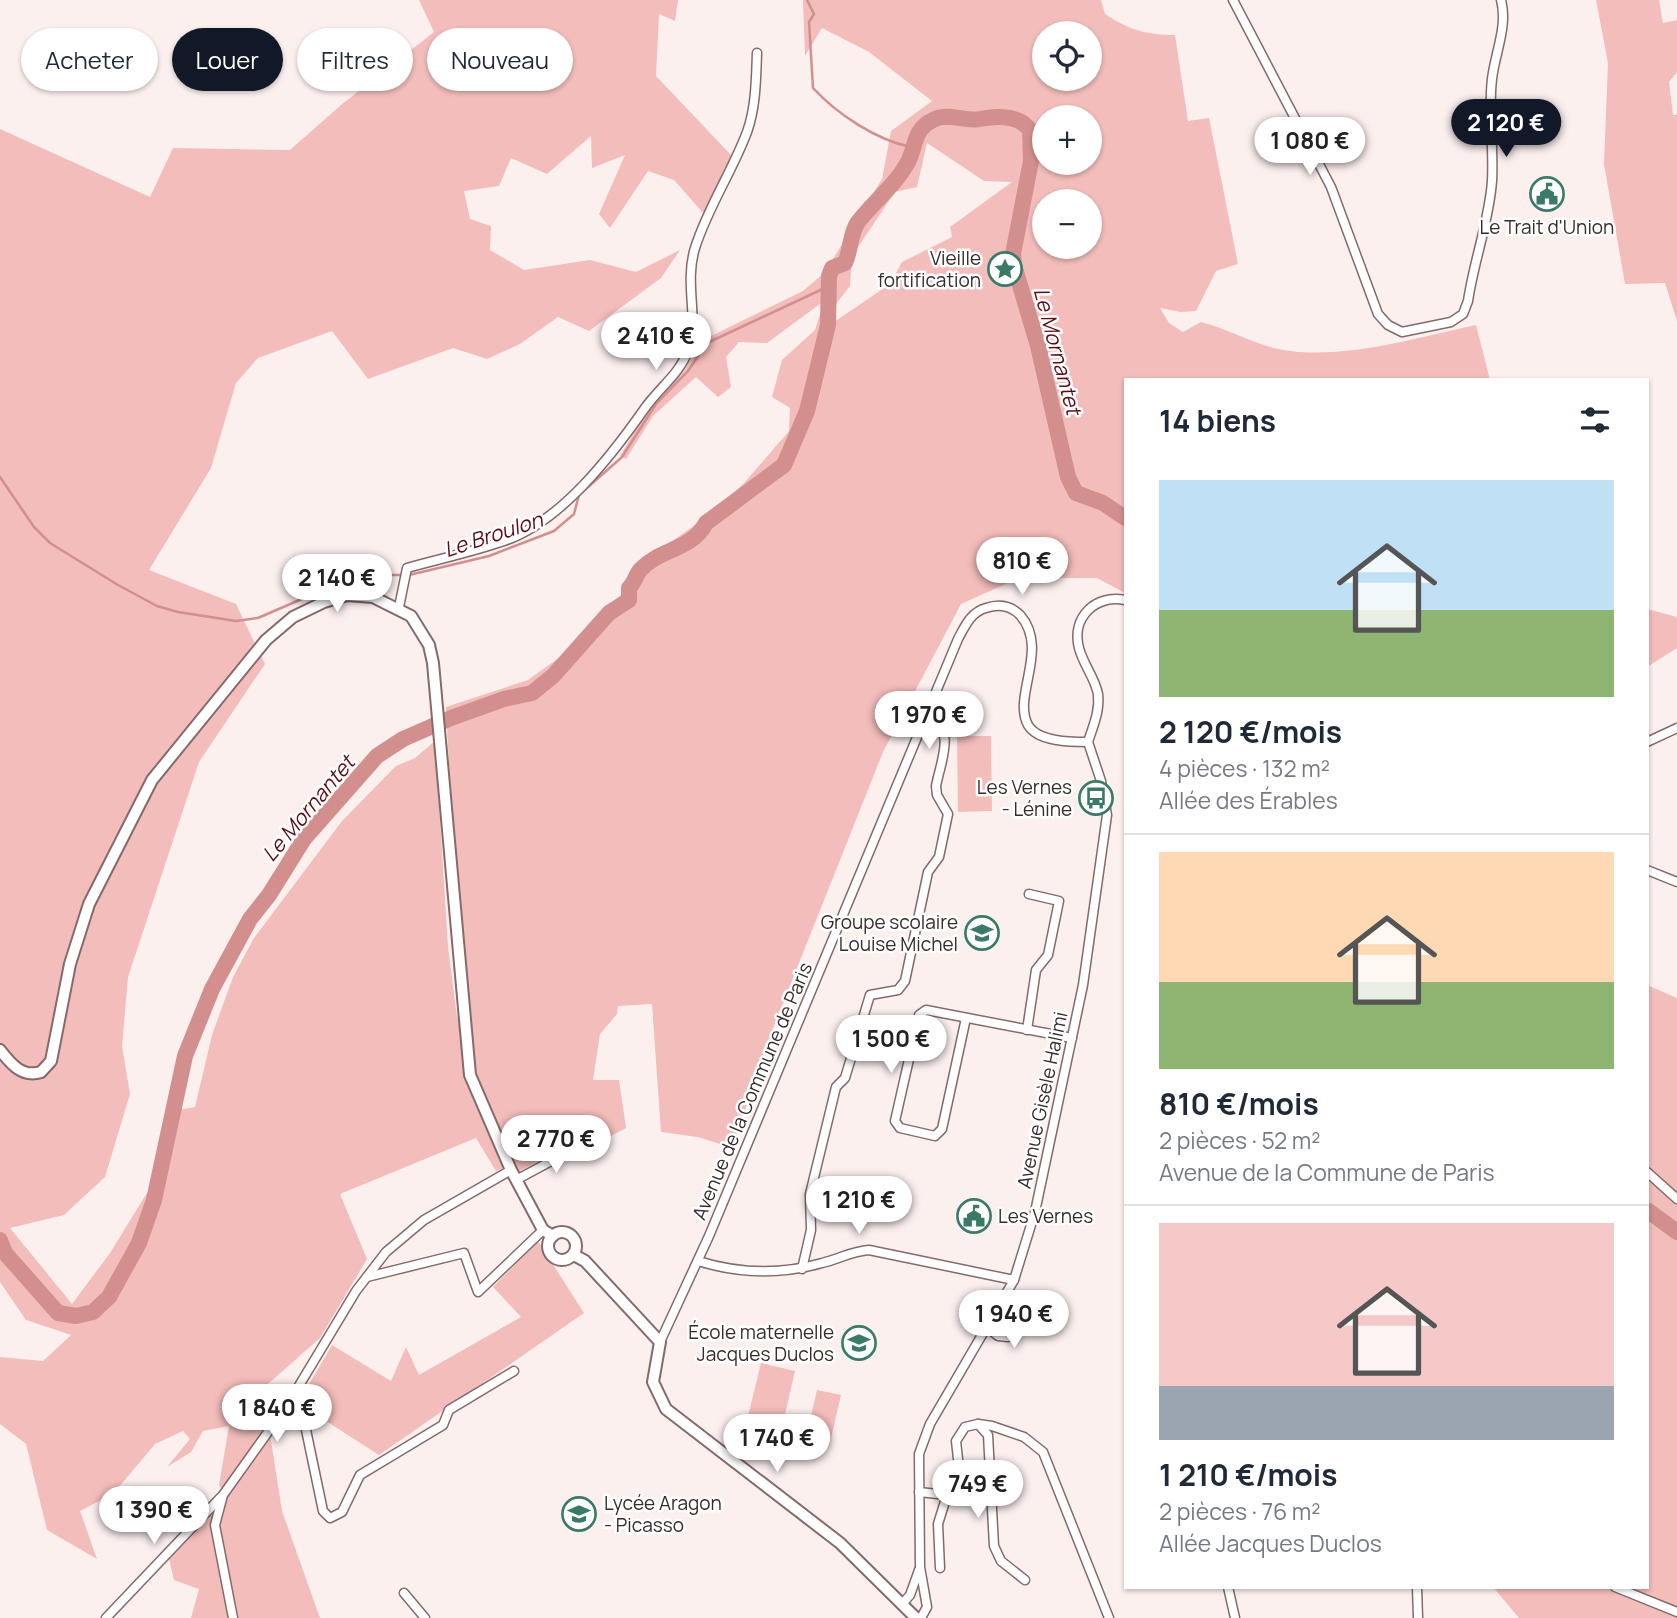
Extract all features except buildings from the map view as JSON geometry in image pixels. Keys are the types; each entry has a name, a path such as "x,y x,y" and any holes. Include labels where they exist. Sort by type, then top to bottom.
{"street":[{"path":"1233,0 1331,187 1378,314 1388,325 1402,332 1451,322 1463,314 1489,205 1492,178 1490,106 1492,77 1502,27 1501,0"},
{"path":"398,607 407,568 506,541 543,520 618,448 647,405 683,363 690,346 689,274 694,252 714,200 748,129 755,94 757,53"},
{"path":"0,1050 10,1062 27,1074 41,1072 51,1061 70,964 96,891 152,780 249,659 293,617 335,598 373,597 398,607 417,623 429,645 439,715 470,1075 513,1175 548,1233 548,1245 554,1257 565,1260 574,1255 576,1245 573,1236 562,1232 548,1233 478,1292 464,1253 367,1277"},
{"path":"1088,742 1099,711 1098,692 1079,648 1079,630 1085,611 1099,600 1124,600"},
{"name":"Avenue de la Commune de Paris","path":"660,1342 698,1261 968,620 979,610 996,605 1014,609 1026,623 1033,647 1025,708 1028,725 1041,736 1088,742"},
{"path":"802,1269 811,1230 810,1194 836,1087 845,1078 865,1002 876,993 898,990 905,981 928,872 939,857 948,814 937,795 936,786 946,733 940,721 928,712"},
{"path":"1649,741 1677,728"},
{"name":"Avenue Gisèle Halimi","path":"918,1618 927,1607 920,1567 919,1454 930,1424 1014,1280 1035,1212 1083,985 1107,816 1101,781 1088,742"},
{"path":"1649,871 1677,882"},
{"path":"1027,1030 1036,970 1048,955 1059,901 1029,894"},
{"path":"966,1018 942,1129 935,1136 900,1129 895,1121 919,1015 926,1010 1072,1038"},
{"path":"106,1618 223,1495 288,1404 367,1277 408,1232 513,1175 555,1159 575,1142"},
{"path":"1649,1174 1677,1199"},
{"path":"698,1261 722,1268 767,1273 802,1269 856,1251 869,1250 1014,1280"},
{"path":"574,1255 585,1261 660,1342 653,1382 666,1409 825,1530 907,1599 918,1618"},
{"path":"988,1328 998,1336 1008,1337 1035,1317"},
{"path":"288,1404 305,1425 323,1511 330,1518 342,1513 360,1475 443,1425 449,1410 514,1371"},
{"path":"919,1492 947,1495 961,1486 957,1435 965,1427 978,1424 1024,1437 1043,1452 1110,1618"},
{"path":"978,1424 988,1435 994,1546 1001,1562 1025,1580"},
{"path":"223,1495 215,1525 233,1618"},
{"path":"940,1569 938,1524 947,1495"},
{"name":"Avenue Gisèle Halimi","path":"907,1599 920,1567"},
{"path":"1228,1589 1235,1618"},
{"path":"1417,1589 1418,1618"},
{"path":"1620,1589 1677,1612"},
{"path":"404,1592 425,1618"},
{"path":"907,1599 926,1596"}],"shaded area":[{"path":"419,0 678,0 675,21 659,14 656,76 732,156 704,214 674,180 648,171 610,228 599,214 625,155 592,168 591,136 547,174 511,158 499,186 464,191 470,219 491,226 490,250 524,270 590,260 636,272 680,250 661,278 589,331 558,317 520,344 487,359 453,348 368,379 332,331 258,358 236,383 211,468 149,570 236,604 265,664 199,762 128,977 122,1046 130,1094 105,1177 64,1215 10,1228 72,1304 110,1253 150,1188 167,1112 195,1107 212,1035 233,977 254,938 342,821 396,766 415,758 435,741 448,947 457,1017 462,1017 446,707 528,680 567,652 619,598 642,563 717,509 745,482 789,431 790,408 772,397 782,360 815,330 824,301 767,343 739,342 726,357 731,387 718,397 696,377 653,416 626,459 620,456 650,406 684,371 703,340 803,291 825,272 882,179 891,131 932,101 869,52 822,28 805,56 803,0 1101,0 1105,14 1130,28 1147,33 1175,35 1188,121 1209,118 1238,264 1216,271 1196,311 1181,312 1160,308 1169,323 1183,332 1201,322 1267,346 1317,353 1372,348 1476,325 1489,378 1124,378 1124,592 1097,578 1019,578 961,604 883,752 770,1036 732,1148 698,1137 661,1132 652,1004 618,1006 617,1014 600,1034 593,1080 619,1080 626,1128 585,1150 579,1130 562,1149 518,1172 514,1163 496,1171 476,1138 340,1194 367,1259 320,1338 260,1391 267,1415 282,1511 320,1618 191,1618 199,1589 174,1580 169,1559 227,1499 219,1485 229,1426 203,1431 191,1452 167,1467 190,1439 183,1431 155,1444 113,1494 80,1511 97,1559 47,1530 26,1444 0,1424 0,1357 43,1361 71,1335 26,1320 0,1282 0,129 150,197 173,148 290,150 359,91 413,91 413,48 427,37 427,91 573,91 573,28 432,28","holes":["927,143 984,181 1012,182 950,227 952,237 902,262 890,284 834,322 836,304 850,286 852,256 895,192 917,187"]},
{"path":"1596,0 1659,0 1663,23 1677,20 1677,72 1669,82 1673,115 1677,115 1677,321 1665,283 1625,284 1604,164 1608,63"},
{"path":"1649,610 1677,617 1677,648 1649,666"},
{"path":"957,736 991,736 992,811 958,812"},
{"path":"1649,986 1677,998 1677,1618 1519,1618 1495,1589 1649,1589"},
{"path":"538,1241 584,1313 379,1455 298,1403 332,1345 391,1381 406,1347 419,1375 521,1317 493,1287"},
{"path":"761,1363 795,1371 778,1445 743,1437"},
{"path":"817,1390 841,1395 829,1447 805,1441"}],"waterway":[{"path":"807,0 814,14 809,22 813,88 858,125 898,144 911,147"},
{"name":"Le Mornantet","path":"0,1240 5,1253 58,1313 76,1316 93,1312 109,1297 139,1243 154,1200 185,1056 212,989 250,919 269,895 304,839 377,756 403,739 504,699 532,693 553,676 609,613 629,600 629,588 641,569 693,539 706,523 784,465 807,411 828,325 829,276 832,268 845,263 858,222 898,177 909,160 919,132 933,120 944,117 974,120 1007,118 1020,122 1030,130 1031,161 1013,254 1014,265 1038,346 1068,477 1076,493 1103,503 1124,517"},
{"name":"Le Broulon","path":"0,477 34,527 50,543 118,585 157,606 178,612 236,621 258,618 357,575 409,575 489,556 554,531 574,514 579,495 622,457 656,404 688,371 707,343 827,287"},
{"name":"Le Mornantet","path":"1649,1211 1677,1232"}],"place":[{"name":"Le Trait d'Union","path":"1547,194"},
{"name":"Vieille fortification","path":"1005,269"},
{"name":"Les Vernes - Lénine","path":"1096,798"},
{"name":"Groupe scolaire Louise Michel","path":"982,933"},
{"name":"Les Vernes","path":"974,1216"},
{"name":"École maternelle Jacques Duclos","path":"859,1343"},
{"name":"Lycée Aragon - Picasso","path":"579,1514"}]}
